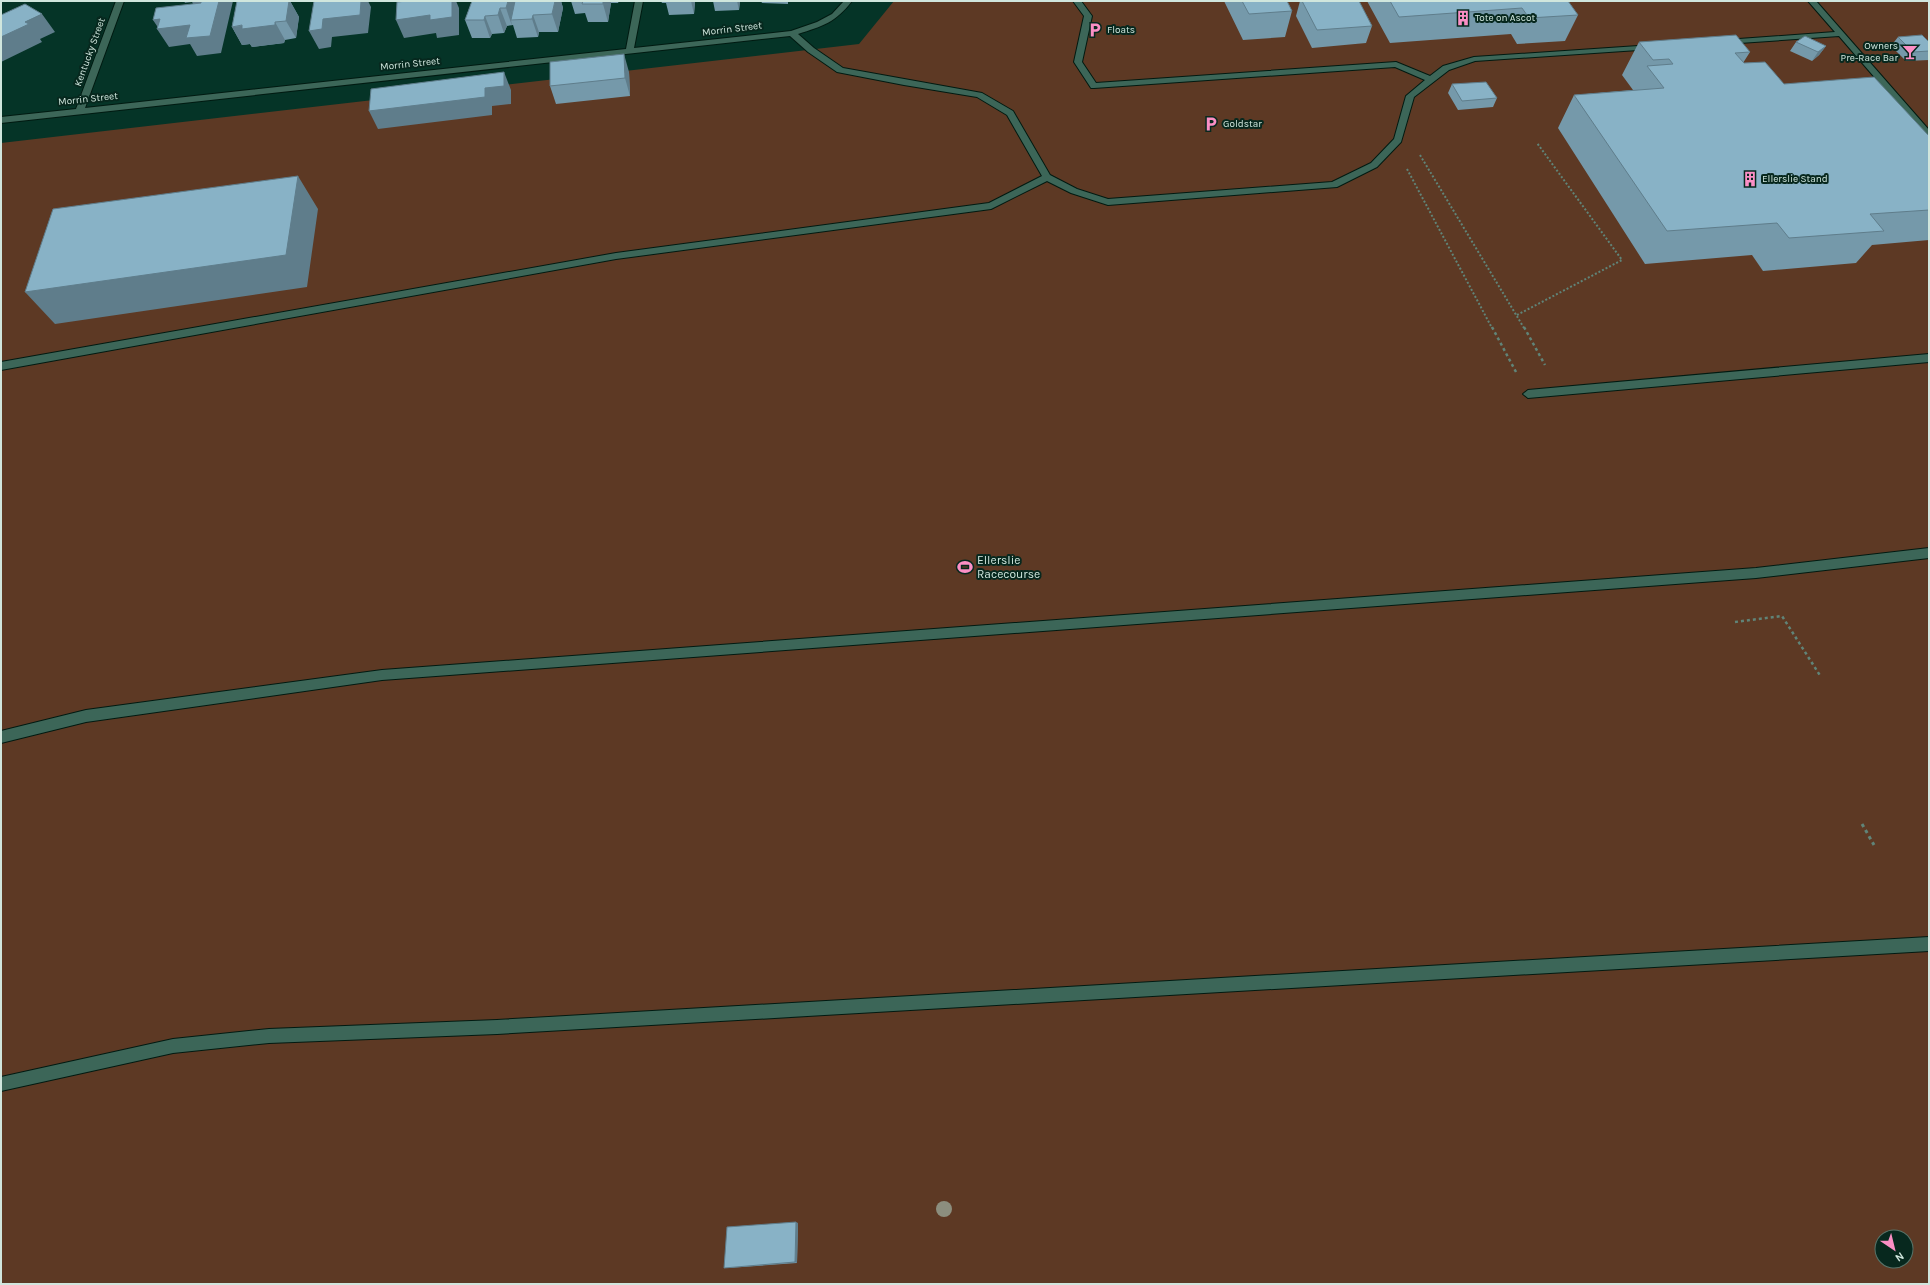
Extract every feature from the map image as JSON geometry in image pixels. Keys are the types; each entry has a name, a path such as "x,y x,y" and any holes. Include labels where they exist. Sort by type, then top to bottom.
{"street":[{"name":"Kentucky Street","path":"80,111 120,1"},
{"path":"629,52 639,1"},
{"name":"Morrin Street","path":"1,120 792,33 820,24 835,16 848,1"},
{"path":"1077,1 1088,16 1078,62 1094,86 1396,64 1430,78"},
{"path":"1812,1 1839,34 1928,134"},
{"path":"792,33 811,50 840,70 904,83 979,95 1010,113 1029,149 1047,177 1074,191 1108,202 1334,185 1374,165 1395,144 1410,96 1430,78 1446,68 1474,59 1665,46"},
{"path":"1712,42 1839,34"},
{"path":"1,366 616,256 991,206 1047,177"},
{"path":"1528,394 1929,358"},
{"path":"1,737 86,716 382,675 1756,573 1929,553"},
{"path":"1,1084 173,1046 269,1036 505,1026 1929,944"}],"path":[{"path":"1517,315 1622,260 1537,143"},
{"path":"1395,144 1421,155 1517,315 1546,367"},
{"path":"1395,144 1528,394"},
{"path":"1735,622 1782,616 1821,677"},
{"path":"1862,824 1874,845"}],"shaded area":[{"name":"Ellerslie Racecourse","path":"894,1 1929,1 1929,1284 1,1284 1,143 859,44"}],"building":[{"path":"201,1 219,1 210,36 186,38 190,25 157,29 160,19 153,20 156,8 201,3"},
{"path":"237,1 289,1 286,21 275,22 275,25 242,29 242,25 232,27"},
{"path":"314,1 361,1 360,15 323,19 322,29 309,31"},
{"path":"452,1 452,17 430,20 430,15 396,20 397,2"},
{"path":"472,1 508,1 506,8 500,8 498,15 485,16 484,20 465,20"},
{"path":"515,1 555,1 552,14 533,15 532,19 511,20"},
{"path":"583,1 603,1 603,4 582,4"},
{"path":"1242,1 1287,1 1292,11 1249,14"},
{"path":"1302,1 1359,1 1372,26 1317,30"},
{"path":"1390,1 1568,1 1578,15 1529,18 1522,8 1399,17"},
{"path":"25,4 42,14 25,22 29,24 1,37 1,15"},
{"name":"Ellerslie Stand","path":"1736,35 1750,52 1735,53 1744,63 1765,62 1784,84 1874,77 1929,136 1929,210 1870,214 1884,231 1789,238 1777,223 1667,231 1574,95 1664,88 1647,66 1673,64 1669,59 1653,60 1639,42"},
{"path":"1922,35 1929,42 1929,51 1913,52 1898,37"},
{"path":"1805,36 1826,46 1818,52 1796,42"},
{"path":"624,54 625,78 550,86 550,62"},
{"path":"504,72 504,86 485,88 485,97 369,111 371,89"},
{"path":"1486,82 1497,98 1462,101 1452,84"},
{"path":"298,176 286,255 25,292 53,209"},
{"path":"796,1222 795,1262 724,1268 727,1227"}],"place":[{"name":"Tote on Ascot","path":"1463,18"},
{"name":"Floats","path":"1095,30"},
{"name":"Owners Pre-Race Bar","path":"1910,52"},
{"name":"Goldstar","path":"1211,124"},
{"name":"Ellerslie Stand","path":"1750,179"},
{"name":"Ellerslie Racecourse","path":"965,567"}]}
